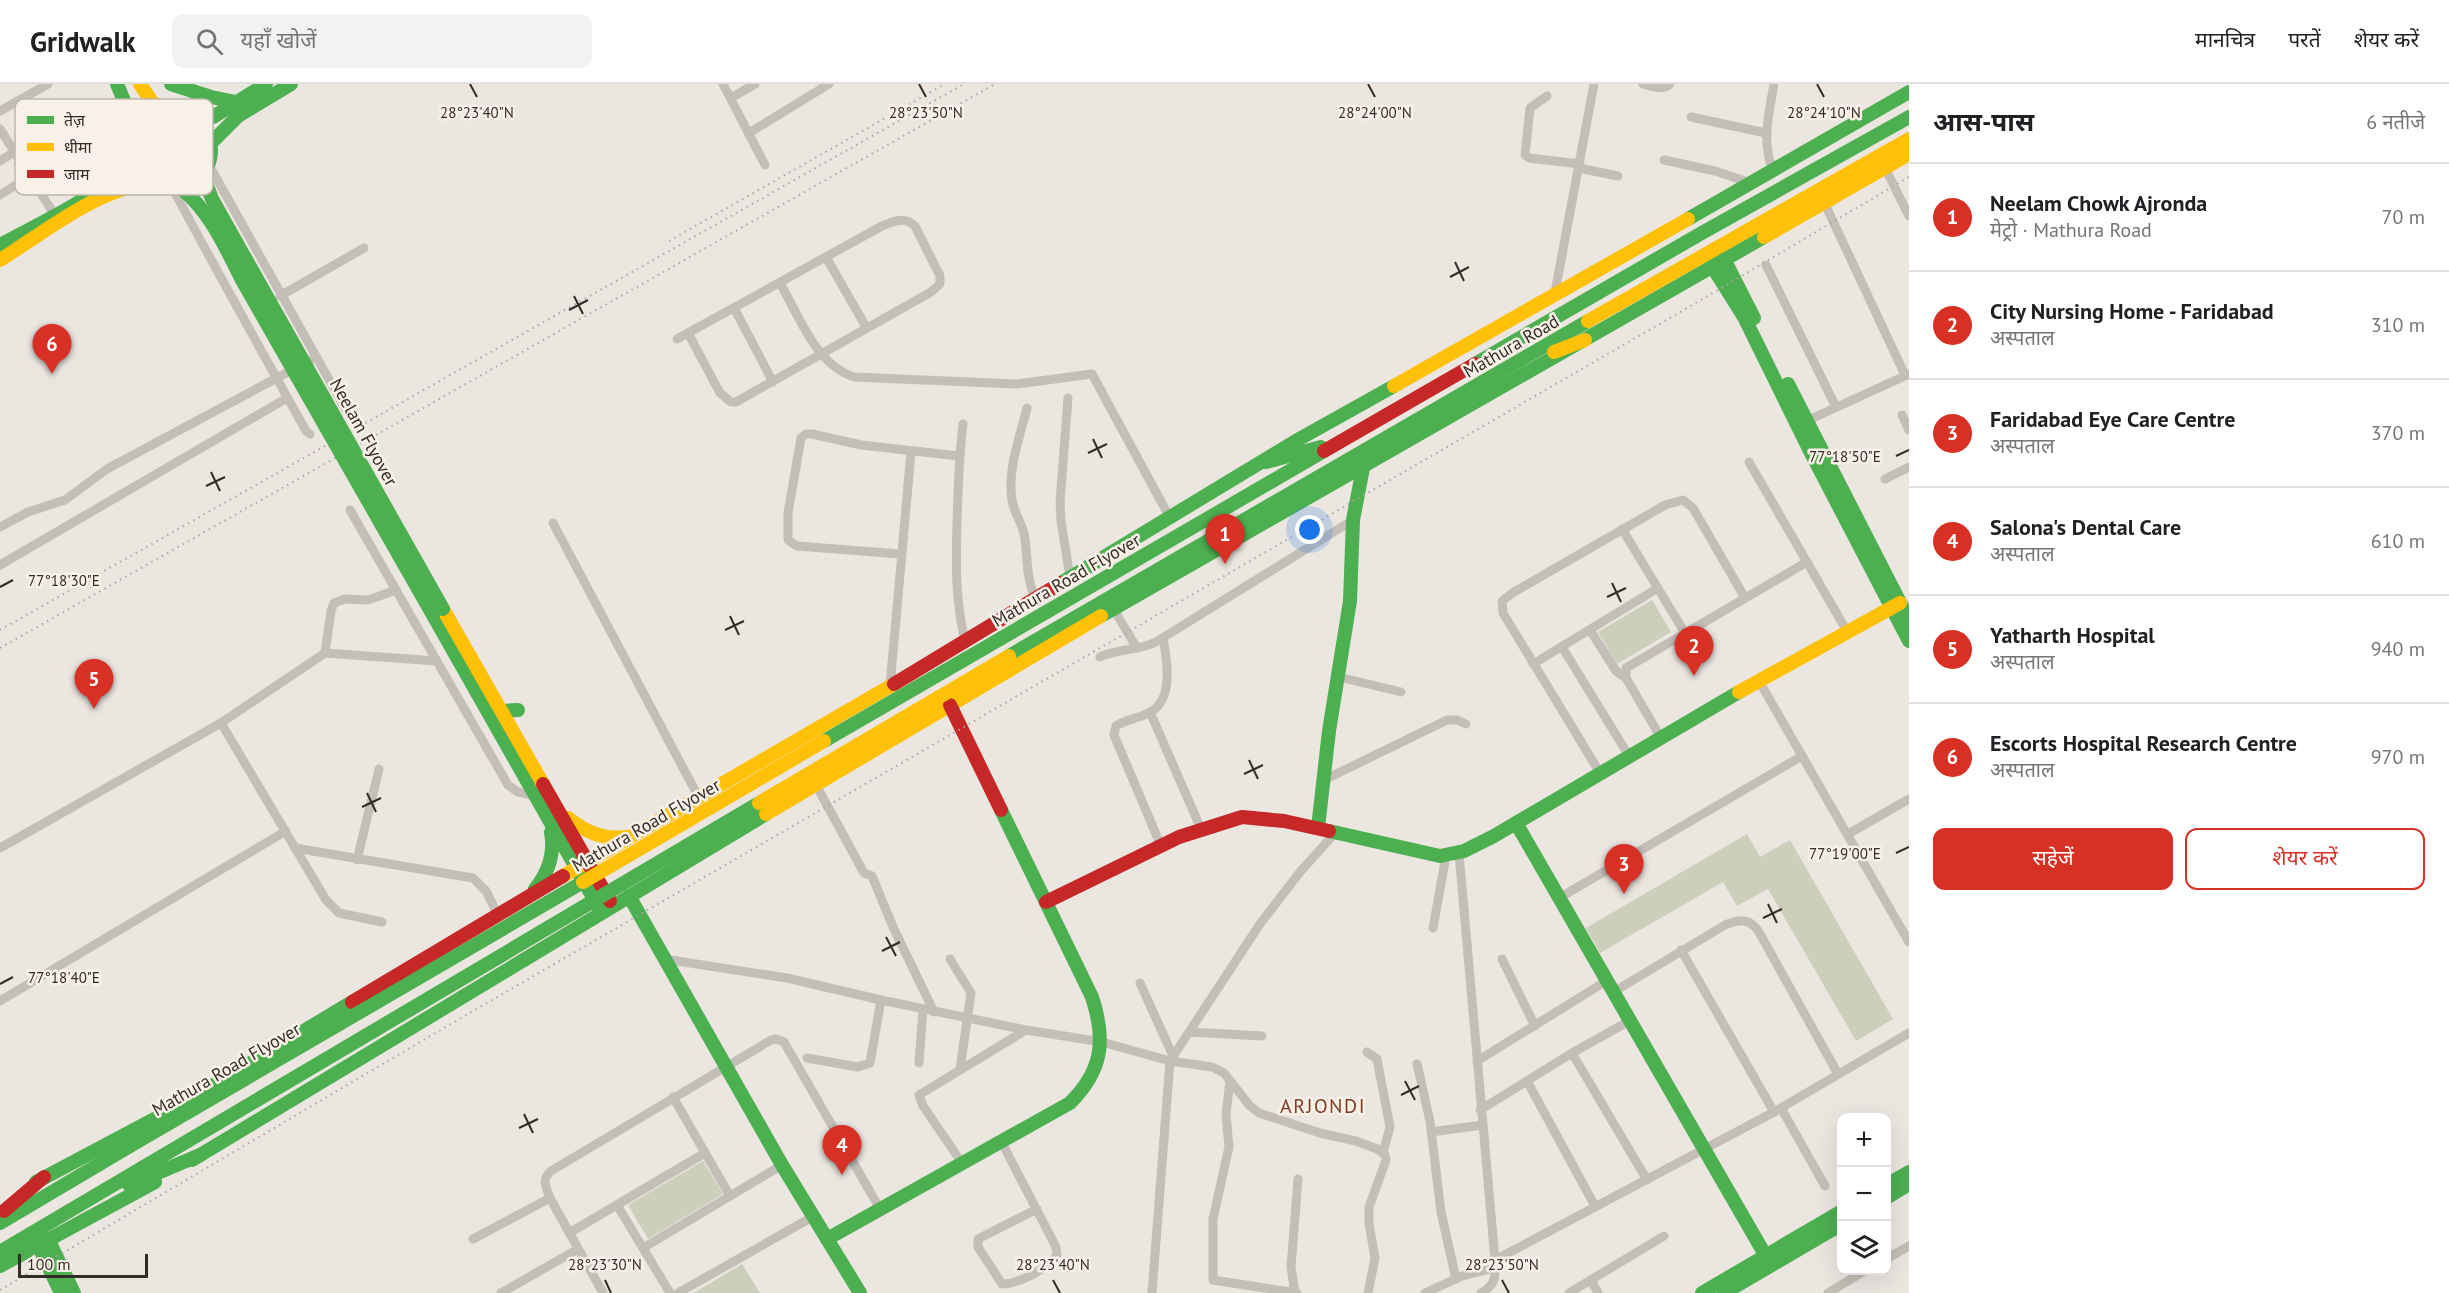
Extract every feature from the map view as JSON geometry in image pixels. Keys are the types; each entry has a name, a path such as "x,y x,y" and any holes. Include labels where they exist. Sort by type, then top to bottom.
{"main road":[{"path":"117,84 124,99"},
{"path":"140,84 150,99"},
{"path":"171,84 189,87 236,102"},
{"path":"213,117 266,84"},
{"path":"213,140 226,124 245,110 291,84"},
{"path":"0,1203 178,1106 575,869 890,686 1266,462 1301,438 1556,295 1909,92"},
{"name":"Mathura Road","path":"1311,459 1700,234 1909,117"},
{"name":"Mathura Road","path":"1132,586 1709,251 1909,139"},
{"path":"0,1266 152,1184 668,872 1060,640 1909,154"},
{"path":"70,205 79,195"},
{"path":"0,245 85,195"},
{"path":"0,260 95,202 111,195"},
{"path":"189,195 195,198 208,214 248,276"},
{"path":"211,195 248,276"},
{"path":"1718,263 1896,606 1909,641"},
{"name":"Neelam Flyover","path":"248,276 438,612"},
{"path":"1498,374 1585,340"},
{"path":"1266,462 1340,442"},
{"name":"Mathura Road Flyover","path":"0,1223 1311,459"},
{"path":"1318,828 1329,731 1350,601 1353,519 1363,468"},
{"path":"1060,640 1132,586"},
{"name":"Mathura Road Flyover","path":"73,1209 1009,656 1132,586"},
{"path":"1896,606 1909,620"},
{"path":"1046,902 1161,846 1201,829 1242,818 1271,818 1432,855 1452,855 1516,823 1759,681 1896,606"},
{"path":"438,612 502,711 589,861 607,909"},
{"path":"438,612 548,822 575,869 607,909"},
{"path":"827,1239 1070,1103 1083,1092 1098,1061 1102,1042 1100,1018 1092,997 950,705"},
{"path":"502,711 518,710"},
{"path":"561,813 579,828 597,837 616,839 639,832"},
{"path":"528,897 543,880 552,861 553,842 548,822"},
{"path":"1516,823 1768,1260"},
{"path":"639,832 640,844 646,856 659,871 668,872"},
{"path":"543,888 554,890 568,910 568,932"},
{"path":"628,897 782,1165 860,1293"},
{"path":"0,1252 73,1209 200,1155"},
{"path":"1891,1189 1909,1172"},
{"path":"0,1214 44,1177"},
{"path":"1891,1191 1909,1184"},
{"path":"1724,1293 1768,1260 1837,1214"},
{"path":"1704,1292 1837,1226"},
{"path":"43,1242 61,1293"},
{"path":"43,1242 74,1293"}],"street":[{"path":"21,99 48,84"},
{"path":"723,84 765,165"},
{"path":"731,98 755,84"},
{"path":"749,133 829,84"},
{"path":"1556,295 1594,84"},
{"path":"1643,84 1665,88 1670,84"},
{"path":"1773,84 1766,133 1767,152 1773,170"},
{"path":"1547,96 1530,108 1523,151 1525,155 1529,158 1579,166 1618,176"},
{"path":"0,111 15,103"},
{"path":"1691,117 1766,133"},
{"path":"0,129 14,152 0,161"},
{"path":"1664,160 1714,171 1751,183"},
{"path":"1885,168 1909,216"},
{"path":"213,182 346,410"},
{"path":"0,195 15,186"},
{"path":"42,195 54,214"},
{"path":"180,195 236,308 278,377 306,431 310,434"},
{"path":"1802,423 1907,375 1824,202"},
{"path":"677,339 891,222 909,220 915,226 940,276 940,284 931,292 866,327 821,356 731,402 720,393 688,333"},
{"path":"280,296 364,248"},
{"path":"826,257 866,327"},
{"path":"1766,265 1836,407"},
{"path":"780,283 821,356 840,372 854,377 1017,384 1092,374 1170,518"},
{"path":"734,308 772,382"},
{"path":"0,527 28,512 65,500 107,469 316,357"},
{"path":"0,565 287,398"},
{"path":"1068,398 1060,502 1070,578"},
{"path":"1027,408 1012,470 1011,486 1012,501 1023,529 1026,573 1035,599"},
{"path":"1902,415 1909,430"},
{"path":"963,424 959,456 956,580 958,608 965,641"},
{"path":"900,554 791,544 786,536 788,513 801,438 806,434 911,452 959,456"},
{"path":"890,686 900,554 911,452"},
{"path":"1749,462 1848,633"},
{"path":"1885,479 1909,467"},
{"path":"1600,773 1503,613 1502,601 1675,500 1688,502 1745,598"},
{"path":"350,510 508,784 518,792 534,796"},
{"path":"1100,657 1118,650 1146,647 1163,638 1353,519"},
{"path":"553,523 699,798"},
{"path":"1622,529 1685,633"},
{"path":"1626,678 1625,674 1629,666 1807,562"},
{"path":"1533,664 1658,588"},
{"path":"325,653 334,603 345,599 368,600 396,590"},
{"path":"1114,610 1137,648"},
{"path":"1590,630 1616,671 1626,678 1661,738"},
{"path":"1161,846 1114,735 1116,726 1159,706 1164,693 1168,662 1163,638"},
{"path":"1562,647 1629,756"},
{"path":"0,848 221,723 325,653 436,661"},
{"path":"1339,676 1401,692"},
{"path":"1759,681 1909,942"},
{"path":"1150,712 1201,829"},
{"path":"1324,780 1447,720 1457,720 1466,724"},
{"path":"221,723 334,909 347,915 382,922"},
{"path":"1559,898 1802,756"},
{"path":"357,860 379,769"},
{"path":"816,785 864,873 872,876 934,1012"},
{"path":"1848,834 1909,799"},
{"path":"0,1001 285,831"},
{"path":"1172,1058 1260,924 1300,872 1335,833"},
{"path":"295,848 473,878 486,891 498,915"},
{"path":"1433,928 1452,855"},
{"path":"1452,855 1477,1061 1495,1264 1493,1285 1481,1293"},
{"path":"1477,1061 1535,1026 1737,920 1754,924 1838,1074"},
{"path":"1681,950 1825,1186"},
{"path":"950,958 971,993 960,1069"},
{"path":"664,959 787,978 934,1012 1102,1042 1217,1069 1259,1113 1320,1133 1356,1141 1383,1152"},
{"path":"1502,959 1535,1026"},
{"path":"1140,983 1172,1058 1152,1293"},
{"path":"807,1058 858,1067 870,1063 881,1000"},
{"path":"919,1062 923,1009"},
{"path":"1480,1110 1572,1053 1631,1020"},
{"path":"962,1163 923,1106 919,1095 1026,1030"},
{"path":"1189,1032 1262,1036"},
{"path":"1425,1293 1495,1264 1595,1206 1777,1110 1909,1033"},
{"path":"603,1293 550,1198 544,1180 551,1171 771,1040 784,1042 880,1209"},
{"path":"1367,1052 1377,1059 1390,1127 1383,1152 1386,1160 1369,1207 1369,1224 1376,1258 1368,1293"},
{"path":"1572,1053 1647,1180"},
{"path":"1418,1064 1431,1132 1439,1201 1456,1279"},
{"path":"1230,1081 1226,1114 1229,1147 1213,1219 1213,1280 1296,1293 1291,1267 1298,1179"},
{"path":"1527,1081 1595,1206"},
{"path":"673,1097 730,1196"},
{"path":"1431,1132 1482,1125"},
{"path":"1001,1141 1056,1247 1057,1255 1051,1263 1010,1284 1002,1284 978,1247 978,1239 1036,1209"},
{"path":"569,1233 705,1153"},
{"path":"643,1248 782,1165"},
{"path":"473,1239 550,1198"},
{"path":"617,1205 670,1293"},
{"path":"678,1293 814,1216"},
{"path":"1569,1293 1664,1236"},
{"path":"1891,1257 1909,1246"},
{"path":"501,1293 578,1249"},
{"path":"1828,1293 1858,1275"},
{"path":"1591,1280 1598,1293"}],"green space":[{"path":"1652,600 1671,632 1617,664 1598,632"},
{"path":"1747,834 1760,857 1790,840 1893,1019 1856,1041 1768,889 1737,906 1723,882 1600,953 1586,928"},
{"path":"703,1161 723,1194 648,1239 628,1205"},
{"path":"742,1264 760,1293 694,1293"}],"railway":[{"path":"669,241 945,84"},
{"path":"0,630 964,84"},
{"path":"0,648 995,84"},
{"path":"0,1290 425,1039 1706,297 1909,177"}],"traffic: fast":[{"path":"117,84 123,99"},
{"path":"171,84 211,97 236,102"},
{"path":"213,117 266,84"},
{"path":"213,141 238,116 291,84"},
{"path":"1688,219 1909,92"},
{"path":"1475,364 1909,117"},
{"path":"0,245 90,195"},
{"path":"189,195 209,220 242,280"},
{"path":"210,195 253,272"},
{"path":"1101,616 1764,237"},
{"path":"1724,259 1754,318"},
{"path":"1712,266 1744,317 1809,449 1909,641"},
{"path":"253,272 443,609"},
{"path":"242,280 433,615"},
{"path":"1009,656 1588,321"},
{"path":"1788,384 1909,620"},
{"path":"1061,583 1301,438 1394,386"},
{"path":"1266,462 1321,447"},
{"path":"1000,639 1324,451"},
{"path":"1318,828 1329,731 1350,601 1353,520 1363,468"},
{"path":"433,615 599,908"},
{"path":"824,741 1000,639"},
{"path":"1329,831 1440,856 1464,851 1494,836 1739,692"},
{"path":"502,711 518,710"},
{"path":"142,1168 759,803"},
{"path":"827,1239 1070,1103 1081,1091 1095,1066 1100,1041 1092,997 1001,810"},
{"path":"192,1160 766,814"},
{"path":"1516,823 1771,1265"},
{"path":"535,889 550,862 551,832"},
{"path":"130,1146 583,882"},
{"path":"629,896 782,1165 860,1293"},
{"path":"36,1182 179,1106 352,1002"},
{"path":"0,1223 130,1146"},
{"path":"129,1185 200,1155"},
{"path":"0,1252 142,1168"},
{"path":"1891,1182 1909,1172"},
{"path":"0,1266 155,1182"},
{"path":"1891,1195 1909,1184"},
{"path":"1702,1293 1837,1214"},
{"path":"1724,1293 1837,1227"},
{"path":"48,1239 74,1293"},
{"path":"38,1245 61,1293"}],"traffic: slow":[{"path":"140,84 150,99"},
{"path":"1588,321 1909,139"},
{"path":"1764,237 1909,154"},
{"path":"0,260 73,213 108,195"},
{"path":"1394,386 1688,219"},
{"path":"1554,352 1585,340"},
{"path":"1739,692 1900,603"},
{"path":"443,609 543,784"},
{"path":"766,814 1101,616"},
{"path":"759,803 1009,656"},
{"path":"563,876 894,684"},
{"path":"583,882 824,741"},
{"path":"568,818 595,834 626,837"}],"traffic: jam":[{"path":"1324,451 1475,364"},
{"path":"894,684 1061,583"},
{"path":"950,705 1001,810"},
{"path":"543,784 610,901"},
{"path":"1046,902 1179,837 1242,817 1284,821 1329,831"},
{"path":"352,1002 563,876"},
{"path":"4,1211 44,1177"}],"place":[{"name":"Escorts Hospital Research Centre","path":"52,374"},
{"name":"Neelam Chowk Ajronda","path":"1225,564"},
{"name":"City Nursing Home - Faridabad","path":"1694,676"},
{"name":"Yatharth Hospital","path":"94,709"},
{"name":"Faridabad Eye Care Centre","path":"1624,894"},
{"name":"Salona's Dental Care","path":"842,1175"}],"district":[{"name":"ARJONDI","path":"1323,1106"}]}
